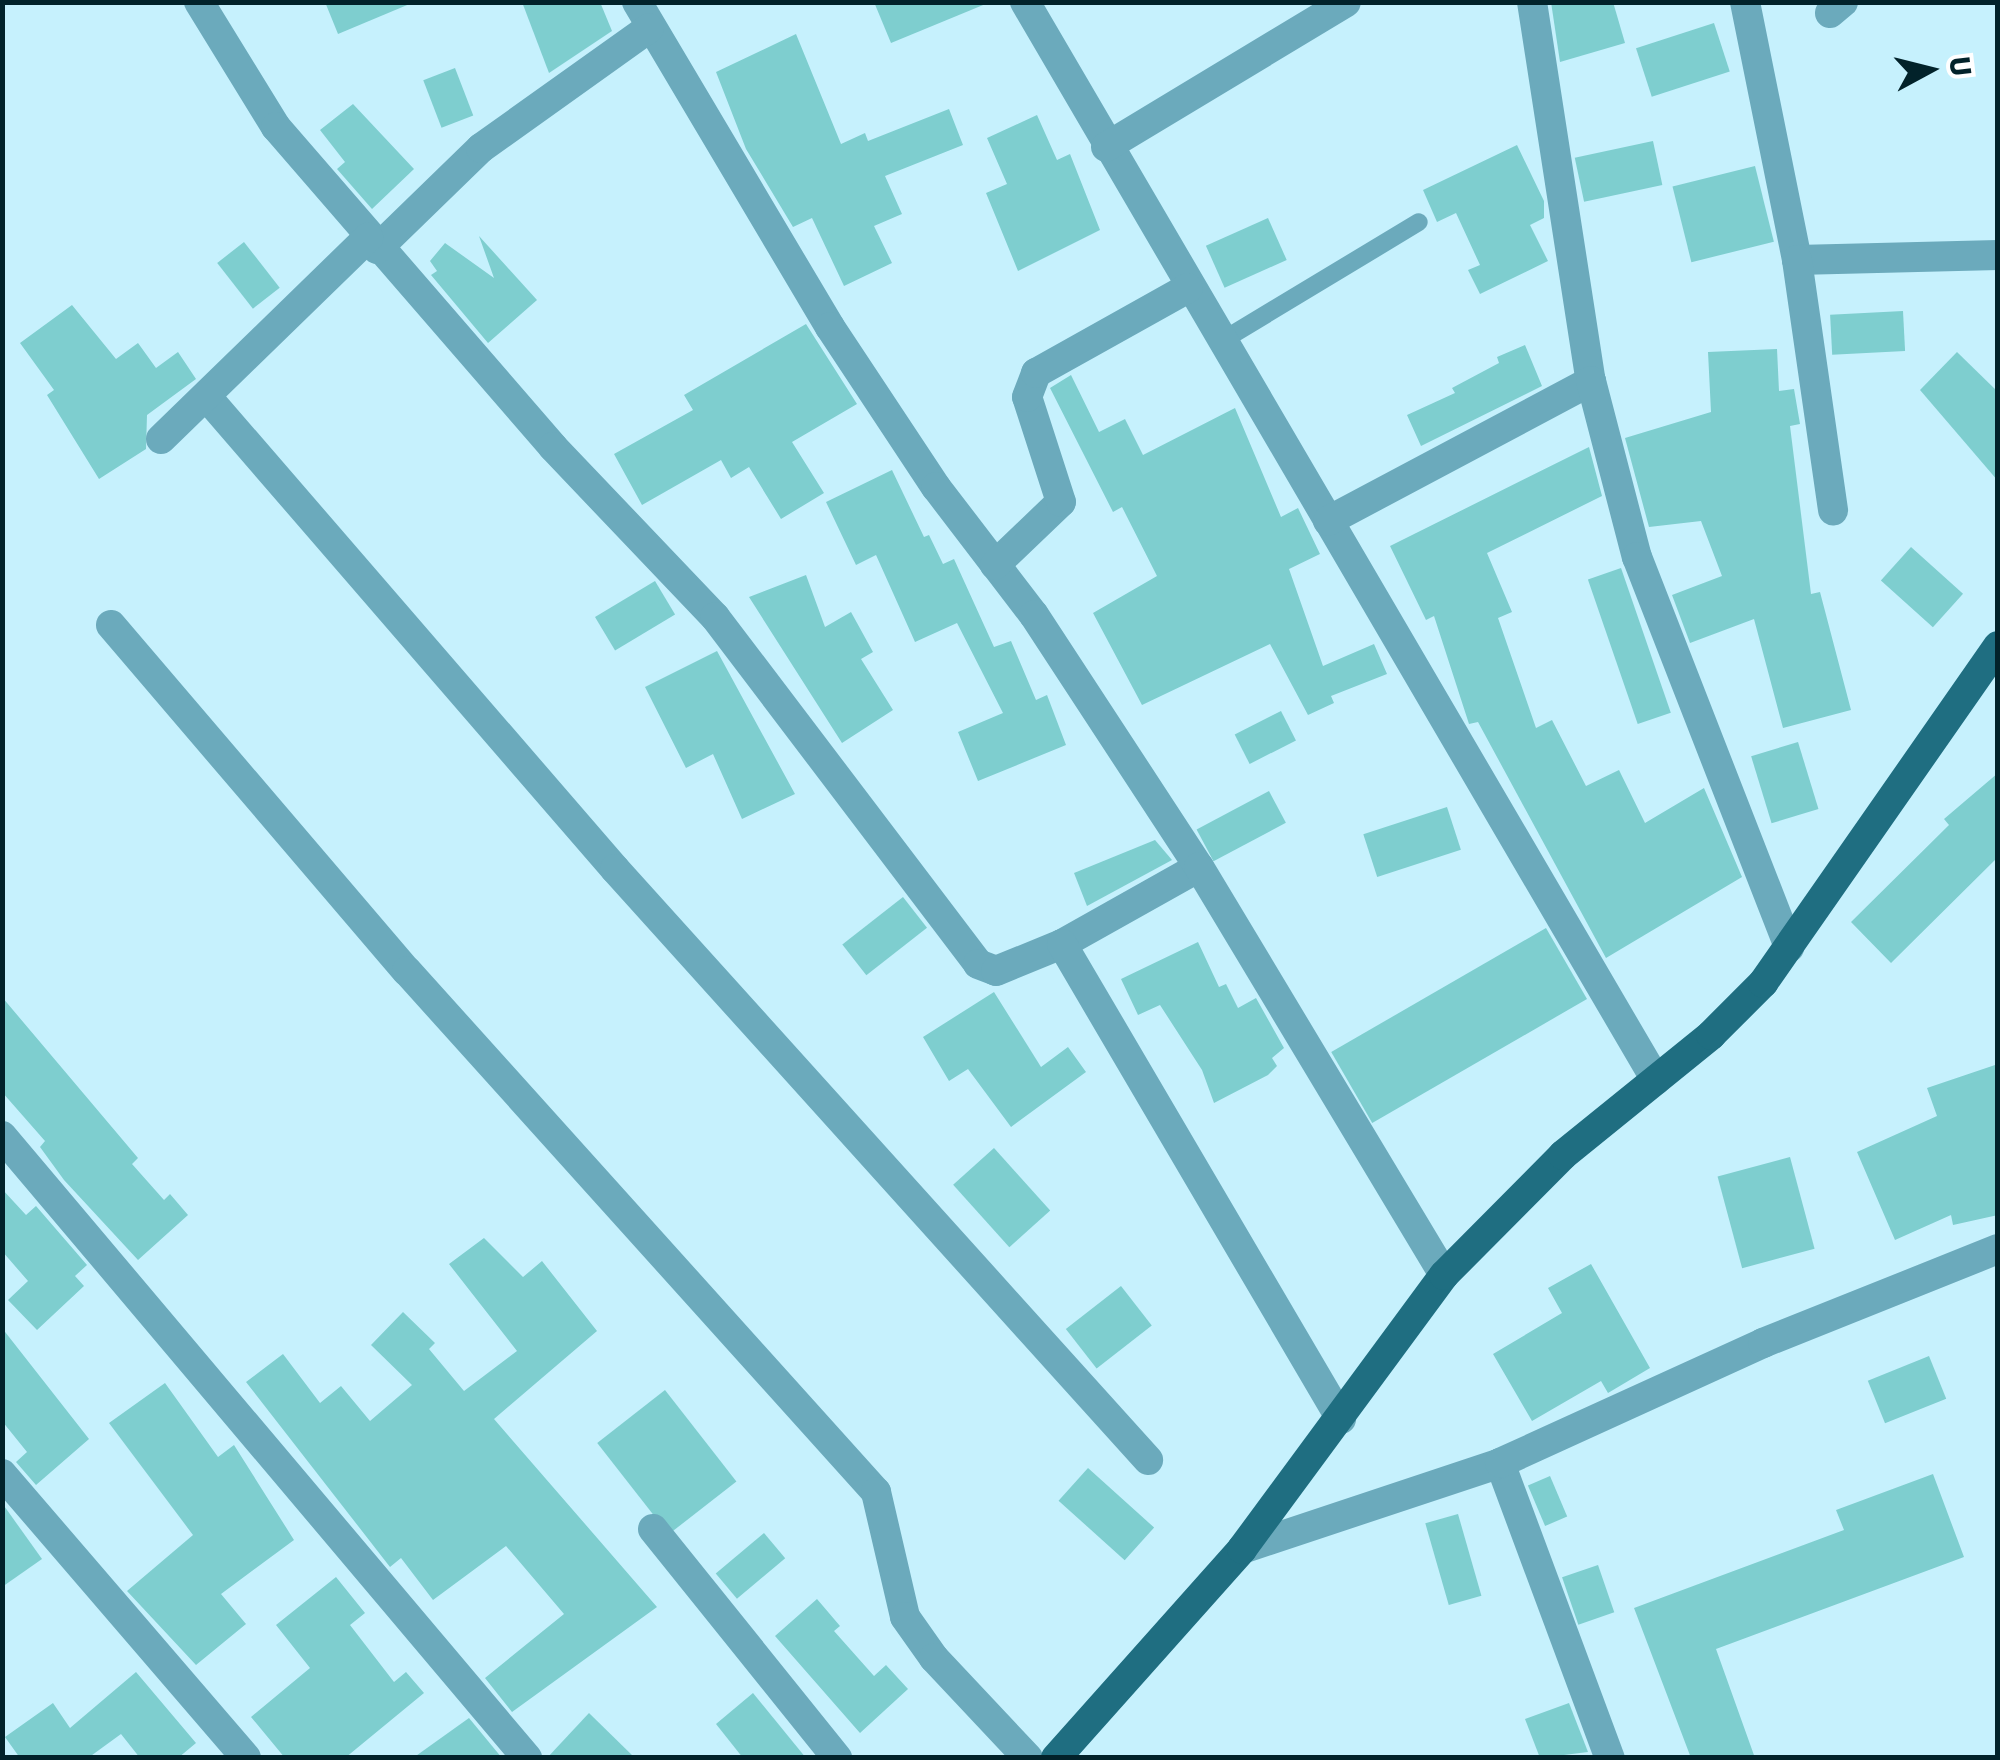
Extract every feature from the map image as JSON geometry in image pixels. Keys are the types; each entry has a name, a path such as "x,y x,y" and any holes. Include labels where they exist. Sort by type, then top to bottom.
{"main road":[{"path":"1056,1758 1242,1549 1444,1275 1563,1155 1736,1012 1789,947 1998,646"}],"street":[{"path":"198,2 243,82 372,244 552,448 716,617 978,964 996,972 1062,944 1199,868"},
{"path":"1025,2 1188,288 1656,1080"},
{"path":"1106,146 1346,2"},
{"path":"1532,2 1591,381 1636,557 1789,947"},
{"path":"1745,2 1798,260 1833,510"},
{"path":"1828,2 1830,13 1842,2"},
{"path":"162,439 372,244 643,15 830,327 1034,615 1199,868 1444,1275"},
{"path":"1798,260 1998,255"},
{"path":"995,565 1061,502 1027,397 1036,373 1188,288"},
{"path":"1328,521 1591,381"},
{"path":"206,396 628,884 1148,1460"},
{"path":"111,625 407,972 876,1492 905,1616 934,1658 1028,1758"},
{"path":"1062,944 1341,1419"},
{"path":"2,1136 527,1758"},
{"path":"1242,1549 1500,1464 1763,1343 1998,1248"},
{"path":"1500,1464 1610,1758"},
{"path":"2,1474 246,1758"},
{"path":"653,1529 837,1758"}],"lane":[{"path":"1220,342 1419,222"}],"building":[{"path":"325,2 412,2 412,3 338,34"},
{"path":"522,2 600,2 612,31 549,73"},
{"path":"874,2 988,2 988,3 891,43"},
{"path":"1551,2 1613,2 1625,43 1560,62"},
{"path":"1714,23 1730,72 1652,97 1636,48"},
{"path":"796,34 841,144 865,133 868,141 949,109 963,145 885,176 902,214 874,226 892,263 844,286 812,218 793,227 746,149 716,72"},
{"path":"455,68 473,116 442,128 423,80"},
{"path":"353,104 414,169 372,209 337,169 345,162 320,130"},
{"path":"1037,115 1057,160 1070,154 1100,230 1018,271 986,193 1007,184 987,138"},
{"path":"1653,141 1662,185 1584,202 1575,158"},
{"path":"1517,145 1544,201 1544,218 1530,225 1548,261 1480,294 1468,270 1480,265 1456,213 1437,222 1423,190"},
{"path":"1755,166 1774,242 1691,262 1673,187"},
{"path":"1268,218 1287,260 1225,288 1206,246"},
{"path":"479,236 537,300 488,343 431,275 437,271 430,261 445,243 494,278"},
{"path":"244,242 280,288 253,309 217,263"},
{"path":"72,305 116,359 138,343 156,368 178,352 196,379 147,415 146,449 99,479 47,395 54,390 20,343"},
{"path":"1903,311 1905,351 1832,355 1830,315"},
{"path":"806,324 857,404 792,442 824,493 781,519 749,467 731,478 721,460 642,505 614,454 693,410 684,395"},
{"path":"1525,345 1542,386 1421,446 1407,415 1455,393 1452,388 1499,363 1497,357"},
{"path":"1777,349 1779,391 1794,389 1800,424 1790,426 1811,594 1820,592 1851,710 1783,728 1754,619 1690,643 1672,595 1722,576 1701,521 1649,527 1625,438 1711,412 1708,352"},
{"path":"1957,352 1998,392 1998,481 1920,390"},
{"path":"1071,375 1099,432 1125,419 1143,455 1235,408 1281,517 1298,508 1320,554 1289,569 1323,666 1374,644 1387,674 1331,696 1334,703 1308,715 1270,644 1142,705 1093,613 1157,576 1122,507 1113,512 1050,388"},
{"path":"1589,447 1602,496 1487,553 1512,612 1498,618 1536,728 1552,720 1586,786 1619,770 1645,823 1704,788 1742,877 1606,958 1478,722 1469,724 1434,616 1426,620 1390,546"},
{"path":"892,470 924,537 929,535 943,564 954,559 994,647 1011,641 1036,700 1047,695 1066,745 978,781 958,732 1003,713 957,623 915,642 876,555 856,565 826,502"},
{"path":"1911,547 1963,594 1933,627 1881,580"},
{"path":"1621,568 1671,713 1638,724 1588,579"},
{"path":"806,575 825,627 851,612 873,652 861,659 893,710 842,743 749,597"},
{"path":"655,581 675,614 615,650 595,617"},
{"path":"717,651 795,794 742,819 713,754 686,768 645,687"},
{"path":"1281,711 1296,740 1250,764 1235,735"},
{"path":"1798,742 1818,809 1772,823 1751,756"},
{"path":"1998,773 1998,857 1891,963 1851,922 1949,825 1944,819"},
{"path":"1269,791 1286,823 1213,861 1197,829"},
{"path":"1447,807 1461,850 1377,877 1363,834"},
{"path":"1155,840 1172,860 1087,906 1074,873"},
{"path":"903,897 927,928 866,975 842,944"},
{"path":"1546,928 1587,999 1372,1123 1331,1052"},
{"path":"1198,942 1219,987 1226,984 1238,1008 1256,998 1284,1048 1272,1058 1277,1066 1268,1075 1214,1103 1202,1070 1160,1005 1138,1015 1121,979"},
{"path":"994,992 1041,1067 1068,1047 1086,1072 1011,1127 968,1069 949,1081 923,1037"},
{"path":"2,997 138,1158 132,1164 164,1200 170,1194 188,1215 138,1260 64,1180 40,1147 45,1141 2,1092"},
{"path":"1998,1064 1998,1215 1953,1225 1951,1215 1895,1240 1857,1152 1937,1116 1927,1088"},
{"path":"994,1148 1050,1210 1009,1247 953,1185"},
{"path":"1790,1157 1815,1249 1742,1268 1718,1176"},
{"path":"2,1189 26,1215 36,1206 87,1265 75,1276 84,1286 37,1330 8,1300 28,1281 2,1251"},
{"path":"484,1238 523,1277 542,1261 597,1331 494,1419 657,1607 512,1712 485,1678 564,1614 506,1546 433,1600 401,1558 390,1567 246,1382 283,1354 320,1403 341,1386 370,1421 412,1385 371,1345 403,1312 435,1343 429,1349 464,1391 517,1351 449,1264"},
{"path":"1591,1264 1650,1368 1608,1393 1601,1381 1532,1421 1493,1354 1562,1313 1548,1288"},
{"path":"1121,1286 1152,1325 1097,1368 1066,1329"},
{"path":"2,1328 89,1439 36,1485 16,1462 27,1452 2,1421"},
{"path":"1929,1356 1946,1399 1885,1423 1868,1381"},
{"path":"165,1383 218,1457 234,1445 294,1540 221,1594 246,1624 196,1665 127,1591 193,1535 109,1423"},
{"path":"665,1390 736,1481 669,1534 597,1443"},
{"path":"1088,1468 1154,1528 1125,1560 1059,1501"},
{"path":"1933,1474 1964,1557 1716,1649 1755,1758 1691,1758 1634,1608 1844,1530 1836,1510"},
{"path":"1550,1476 1567,1517 1545,1526 1528,1485"},
{"path":"2,1503 42,1559 2,1587"},
{"path":"1458,1514 1481,1596 1449,1605 1425,1523"},
{"path":"764,1533 785,1558 737,1599 716,1573"},
{"path":"1598,1565 1614,1612 1578,1625 1562,1577"},
{"path":"336,1577 365,1613 350,1625 394,1682 406,1672 424,1693 345,1758 285,1758 251,1717 310,1668 276,1625"},
{"path":"817,1599 840,1626 834,1631 874,1676 886,1665 908,1689 860,1733 775,1636"},
{"path":"136,1672 196,1743 178,1758 140,1758 121,1734 88,1758 20,1758 5,1737 53,1703 70,1728"},
{"path":"753,1693 806,1758 743,1758 716,1724"},
{"path":"1569,1703 1588,1752 1540,1758 1525,1719"},
{"path":"589,1713 635,1758 547,1758"},
{"path":"469,1718 502,1758 413,1758"}]}
